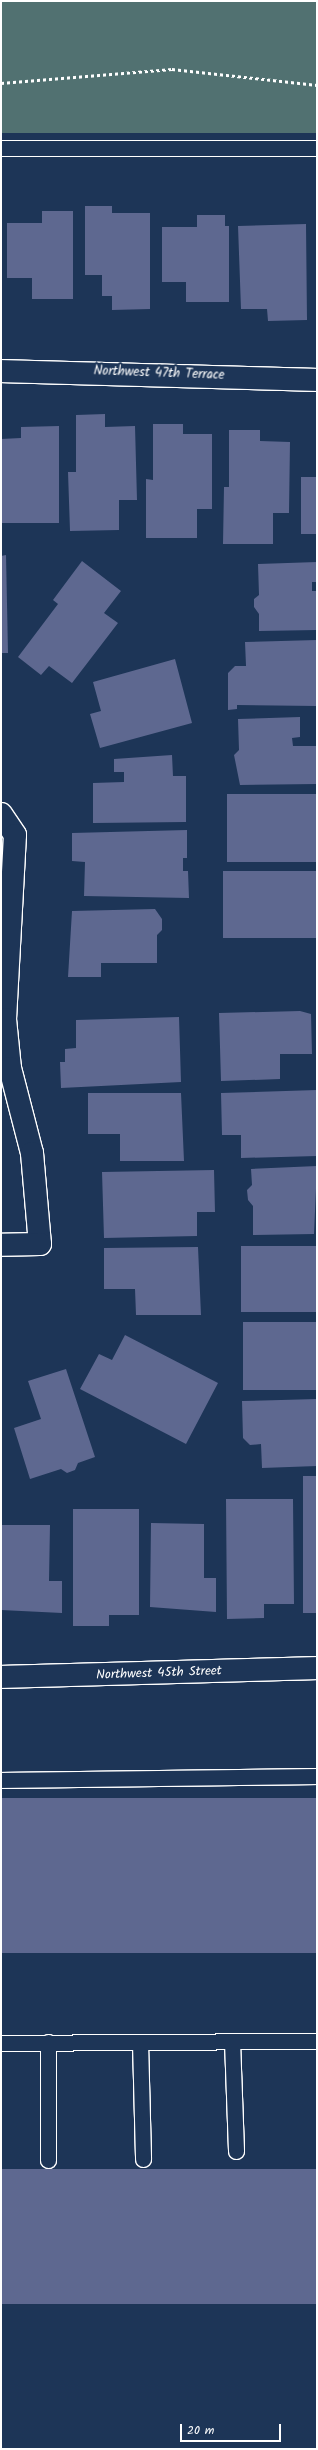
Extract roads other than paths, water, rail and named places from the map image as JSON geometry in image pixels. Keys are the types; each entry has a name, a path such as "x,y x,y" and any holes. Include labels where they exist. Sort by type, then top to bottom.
{"street":[{"name":"Northwest 47th Terrace","path":"1,371 317,380"},
{"path":"1,814 15,835 5,1019 10,1068 32,1153 40,1244 1,1245"},
{"name":"Northwest 45th Street","path":"1,1677 317,1668"}],"lane":[{"path":"1,148 317,148"},
{"path":"1,1780 317,1776"},
{"path":"232,2041 236,2151"},
{"path":"1,2043 317,2041"},
{"path":"48,2042 48,2160"},
{"path":"140,2042 143,2159"}]}
